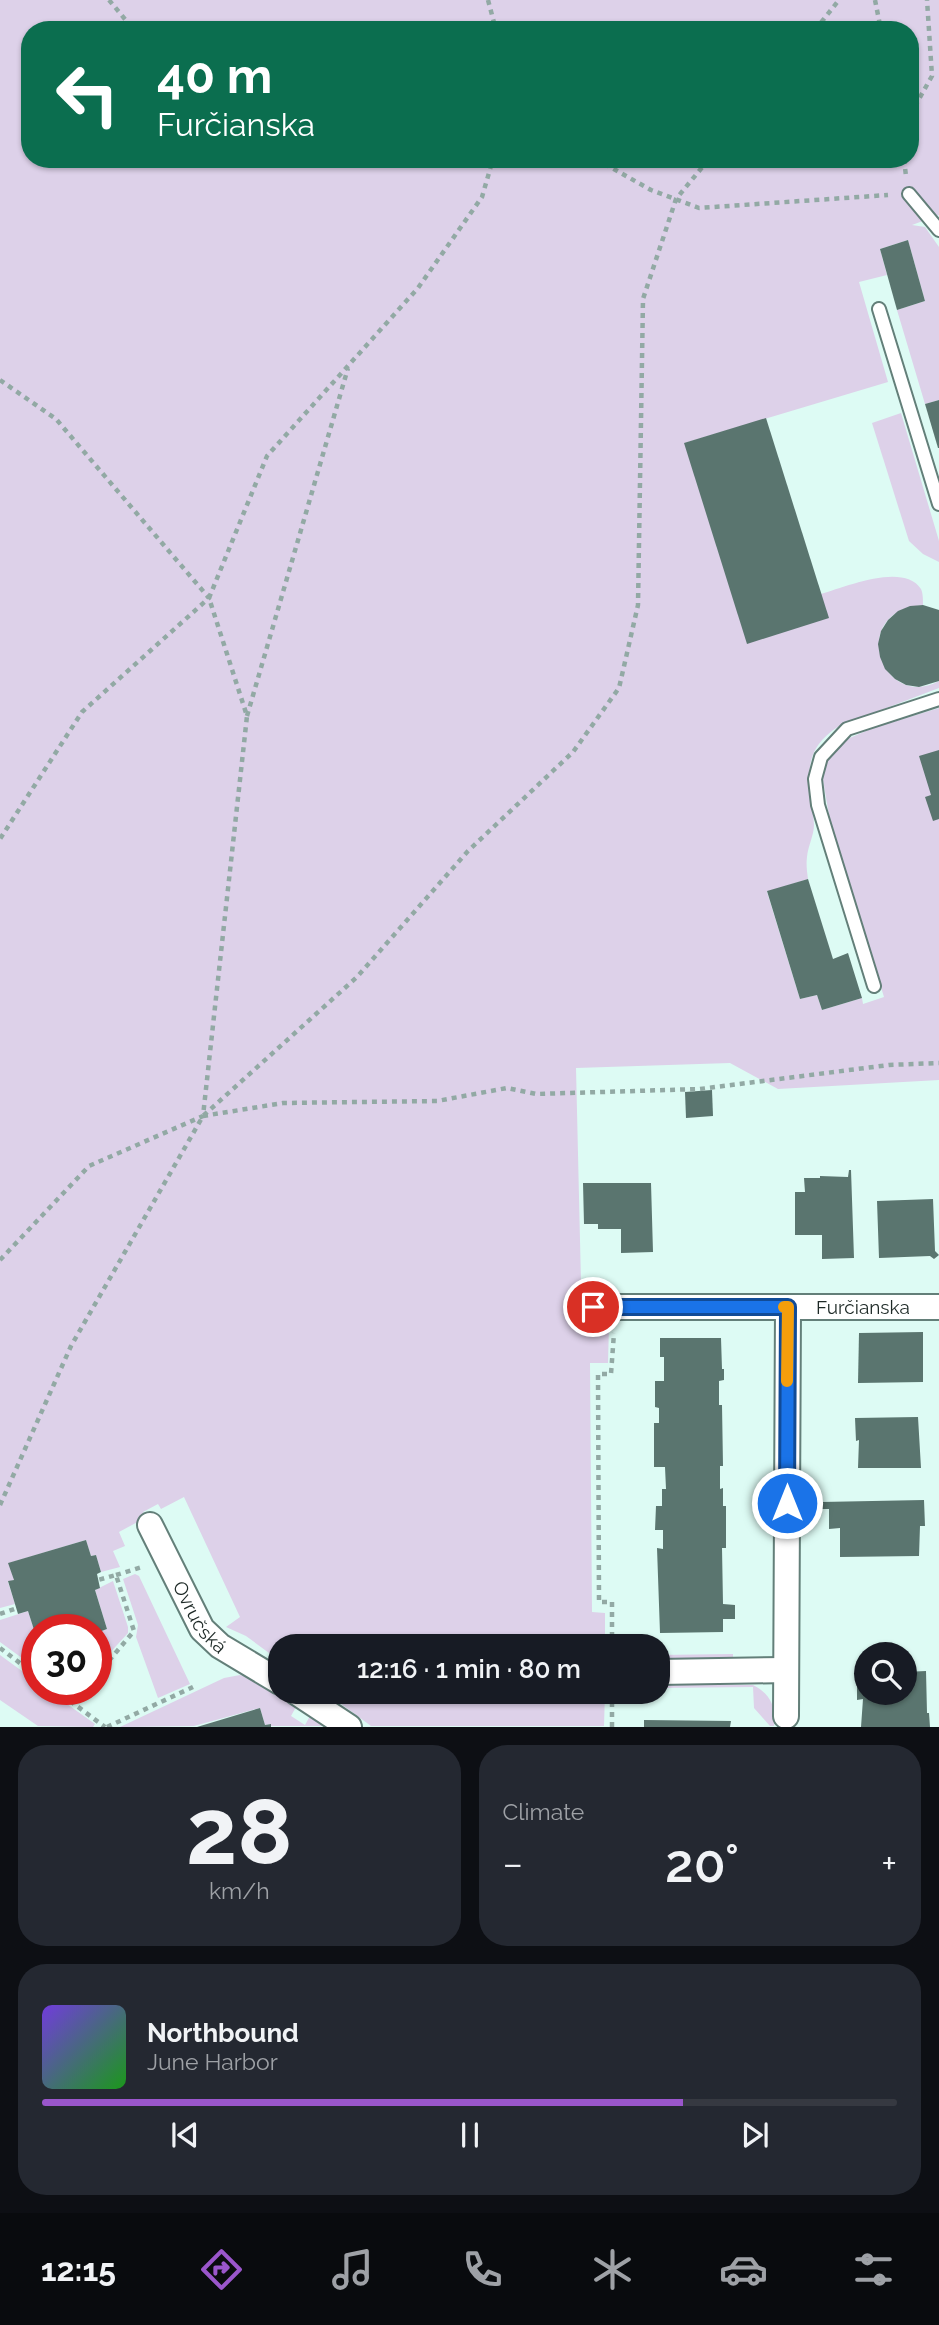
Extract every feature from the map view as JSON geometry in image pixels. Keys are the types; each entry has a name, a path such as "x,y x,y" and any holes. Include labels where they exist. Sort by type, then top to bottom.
{"street":[{"name":"Furčianska","path":"604,1307 939,1307"},
{"name":"Furčianska","path":"786,1716 788,1307"},
{"name":"Ovručská","path":"150,1525 202,1629 220,1646 268,1675"},
{"path":"670,1672 786,1670"},
{"path":"314,1704 349,1727"}],"lane":[{"path":"909,194 939,230"},
{"path":"879,309 939,504"},
{"path":"874,986 818,806 815,779 821,757 847,729 939,699"}],"path":[{"path":"109,0 126,21"},
{"path":"488,0 494,21"},
{"path":"822,21 839,0"},
{"path":"875,0 879,21"},
{"path":"919,99 932,76 927,0"},
{"path":"0,839 82,712 209,598 267,456 418,288 482,197 490,168"},
{"path":"612,168 651,190 699,208 909,194"},
{"path":"0,1505 71,1346 203,1116 357,977 468,851 573,751 618,688 638,605 643,299 676,199 702,168"},
{"path":"203,1116 247,716 349,364"},
{"path":"0,380 56,419 209,598 247,716"},
{"path":"0,1260 89,1166 203,1116 283,1103 437,1101 507,1088 536,1094 700,1089 888,1065 939,1063"},
{"path":"604,1307 611,1374 598,1374 599,1602 611,1602 612,1634"},
{"path":"98,1580 116,1575 134,1631 112,1657"},
{"path":"0,1614 17,1608"},
{"path":"0,1648 21,1664"},
{"path":"76,1705 102,1726 193,1687"},
{"path":"612,1704 612,1727"}],"shaded area":[{"path":"0,0 939,0 939,215 912,225 925,227 939,247 939,400 925,404 897,310 925,301 908,240 880,249 887,275 859,282 888,382 685,443 821,594 859,582 888,577 902,577 913,581 922,591 923,605 899,611 885,624 879,640 881,657 889,672 902,683 919,687 939,681 939,688 839,726 825,737 817,747 810,770 814,825 807,857 808,879 767,892 800,999 817,995 822,1010 862,998 863,1004 884,997 830,821 822,774 828,757 845,740 873,728 939,708 939,1080 778,1089 730,1063 576,1068 582,1325 609,1326 608,1363 590,1363 592,1612 605,1613 605,1634 268,1634 268,1652 246,1636 226,1627 240,1617 184,1497 161,1509 158,1504 143,1512 145,1518 119,1532 125,1546 113,1551 120,1567 101,1572 96,1555 91,1556 86,1540 9,1563 14,1580 8,1582 15,1604 0,1608"},
{"path":"901,413 939,541 939,562 923,554 909,541 872,423"},
{"path":"135,1574 139,1576 190,1684 158,1698 136,1637 138,1625 123,1579"},
{"path":"113,1581 128,1627 128,1633 112,1650 112,1614 102,1614 95,1590"},
{"path":"28,1611 29,1614 21,1614 21,1657 0,1642 0,1620"},
{"path":"733,1654 733,1659 670,1659 670,1655"},
{"path":"0,1655 21,1670 21,1705 68,1705 95,1724 93,1727 38,1726 0,1700"},
{"path":"240,1675 249,1677 268,1689 268,1704 291,1704 296,1707 291,1716 305,1725 310,1716 325,1726 265,1725 260,1708 194,1726 120,1727 224,1678"},
{"path":"670,1684 753,1685 771,1702 774,1726 770,1726 754,1708 753,1687 670,1688"},
{"path":"341,1704 605,1704 604,1726 371,1726"}],"building":[{"path":"908,240 925,301 897,310 880,249"},
{"path":"939,400 939,448 938,448 925,404"},
{"path":"766,418 829,618 747,644 684,443"},
{"path":"923,605 939,610 939,681 919,687 906,685 885,669 878,644 881,631 898,611"},
{"path":"939,750 939,819 933,821 925,797 931,795 919,756"},
{"path":"808,879 833,959 848,953 862,998 822,1010 817,995 800,999 767,891"},
{"path":"712,1090 713,1116 686,1118 685,1092"},
{"path":"849,1170 854,1258 822,1259 822,1235 795,1235 795,1192 805,1192 804,1178 848,1177"},
{"path":"583,1183 651,1183 653,1252 621,1253 621,1229 598,1229 598,1224 584,1224"},
{"path":"933,1199 935,1251 939,1255 934,1259 930,1256 879,1258 877,1201"},
{"path":"923,1332 923,1382 858,1383 859,1333"},
{"path":"660,1338 721,1338 724,1380 719,1381 723,1466 720,1466 720,1489 723,1488 723,1506 726,1506 726,1548 722,1548 723,1604 735,1605 735,1619 723,1619 723,1632 660,1633 657,1548 663,1549 663,1530 655,1530 656,1506 662,1506 662,1489 666,1489 665,1467 654,1467 654,1423 659,1423 659,1408 655,1407 655,1381 664,1381 664,1357 660,1357"},
{"path":"918,1417 921,1468 858,1468 859,1440 856,1441 855,1418"},
{"path":"924,1500 925,1526 920,1526 919,1556 840,1557 840,1528 829,1529 829,1509 820,1509 821,1502"},
{"path":"86,1540 91,1556 96,1555 101,1572 97,1574 100,1588 95,1590 102,1614 29,1614 28,1611 18,1614 8,1581 14,1580 8,1563"},
{"path":"917,1671 926,1671 930,1727 861,1727 863,1705 917,1705"},
{"path":"260,1708 265,1725 271,1724 271,1727 197,1727"},
{"path":"644,1720 731,1721 730,1727 644,1727"}],"slow traffic":[{"path":"784,1307 788,1307 787,1381"}],"route":[{"path":"593,1307 788,1307 787,1503"}]}
